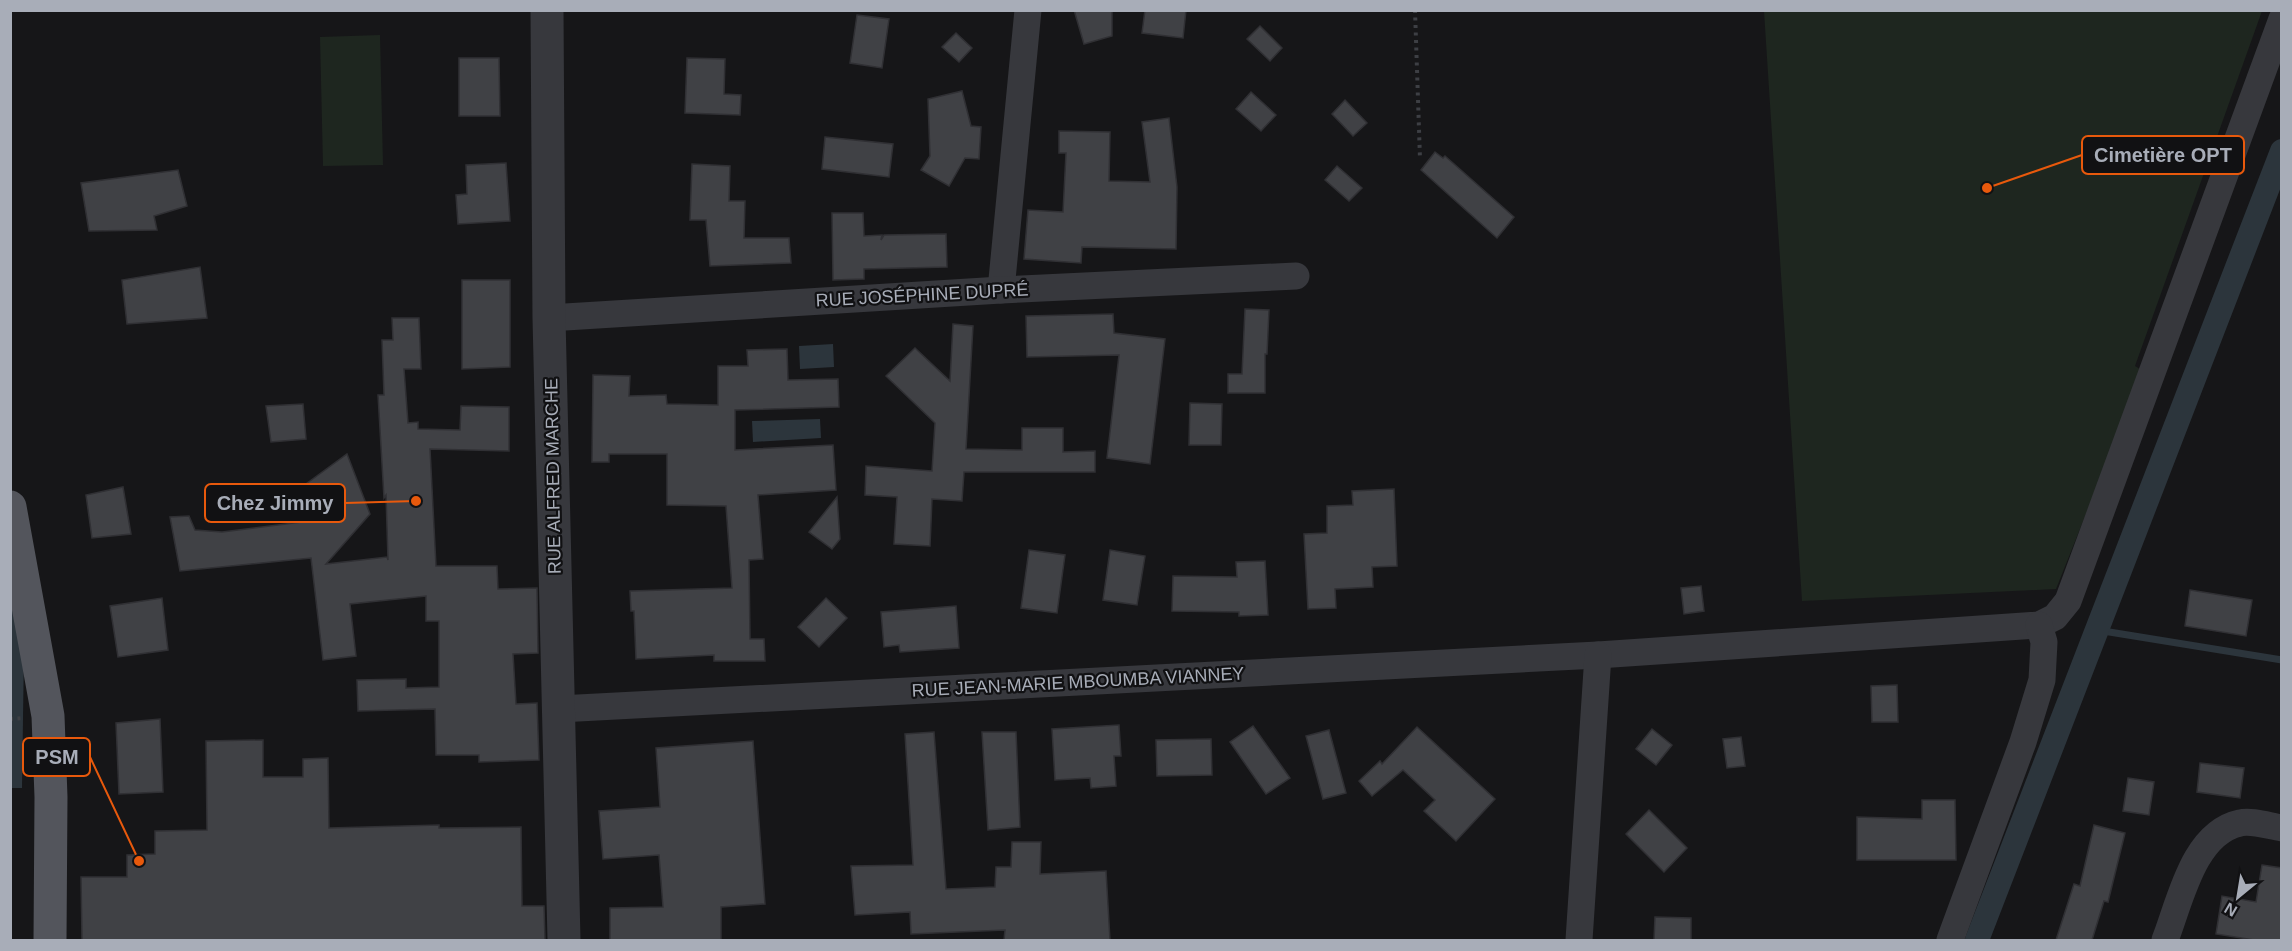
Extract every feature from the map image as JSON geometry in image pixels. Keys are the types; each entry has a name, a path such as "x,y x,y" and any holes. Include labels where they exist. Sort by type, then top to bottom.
{"main road":[{"path":"10,507 48,716 51,797 50,940"}],"street":[{"name":"RUE ALFRED MARCHE","path":"547,10 549,318 564,940"},
{"path":"1001,290 1028,10"},
{"path":"1950,940 2023,742 2042,680 2044,642 2039,625 2055,617 2068,601 2282,19"},
{"name":"RUE JOSÉPHINE DUPRÉ","path":"549,318 1001,290 1296,276"},
{"name":"RUE JEAN-MARIE MBOUMBA VIANNEY","path":"559,709 1598,655 2039,625"},
{"path":"1579,940 1598,655"},
{"path":"2165,940 2197,855 2207,843 2222,831 2241,822 2282,828"}],"path":[{"path":"1415,10 1420,159"}],"shaded area":[{"path":"1764,11 2262,11 2135,366 2143,371 2056,589 1802,601"},
{"path":"380,35 383,165 323,166 320,37"},
{"path":"833,344 834,367 800,369 799,346"},
{"path":"820,419 821,438 753,442 752,421"},
{"path":"10,583 24,649 22,788 11,788"}],"building":[{"path":"1074,10 1112,10 1112,36 1084,44"},
{"path":"1145,10 1186,10 1183,38 1142,33"},
{"path":"857,15 889,19 882,68 850,63"},
{"path":"1260,26 1282,48 1270,61 1247,39"},
{"path":"956,33 972,48 959,62 942,47"},
{"path":"459,58 499,58 500,116 459,116"},
{"path":"687,58 725,59 724,94 741,95 740,115 685,113"},
{"path":"962,91 971,126 981,127 979,159 965,158 949,186 921,170 930,156 928,99"},
{"path":"1251,92 1276,115 1261,131 1236,109"},
{"path":"1345,100 1367,123 1353,136 1332,114"},
{"path":"1169,118 1177,187 1176,249 1082,247 1081,263 1024,259 1028,210 1063,212 1066,153 1059,153 1059,131 1110,132 1109,181 1150,182 1142,122"},
{"path":"825,137 893,144 889,177 822,169"},
{"path":"1435,152 1443,158 1445,156 1514,217 1497,238 1421,170"},
{"path":"506,163 510,221 458,224 456,195 467,194 466,165"},
{"path":"692,164 730,166 729,201 745,201 744,238 789,238 791,263 710,266 706,220 690,220"},
{"path":"1337,166 1362,188 1349,201 1325,180"},
{"path":"178,170 187,206 154,216 157,230 89,231 81,183"},
{"path":"832,213 863,213 864,236 882,235 881,240 884,235 946,234 947,267 864,269 864,279 833,280"},
{"path":"200,267 207,318 127,324 122,280"},
{"path":"462,280 510,280 510,367 462,369"},
{"path":"1245,309 1269,310 1267,354 1265,354 1265,393 1228,393 1228,374 1242,374"},
{"path":"1113,314 1114,333 1165,339 1150,464 1107,458 1119,355 1027,357 1026,316"},
{"path":"392,318 419,318 421,369 404,369 408,423 418,422 418,429 460,430 461,406 509,407 509,451 430,449 436,566 497,566 498,589 537,588 538,653 513,654 516,704 537,703 539,760 479,762 479,755 436,755 435,709 358,711 357,680 406,679 406,688 439,687 439,621 426,621 426,596 350,604 356,656 323,660 311,558 180,571 170,517 189,516 195,530 222,532 310,521 288,497 347,454 370,514 326,564 387,557 388,560 386,495 384,498 378,395 384,395 382,340 393,340"},
{"path":"953,324 973,326 966,449 1022,450 1022,428 1063,428 1063,452 1095,451 1095,472 964,472 962,501 932,499 930,546 894,544 897,497 865,495 866,466 932,471 935,423 886,376 915,348 950,381"},
{"path":"787,349 788,380 838,379 839,407 735,410 735,450 833,445 836,490 758,495 763,559 749,560 750,639 764,639 765,661 714,661 714,655 636,659 634,611 631,611 630,591 732,588 726,506 667,505 667,454 609,454 609,462 592,462 593,375 630,376 629,396 666,395 667,404 718,405 718,366 748,366 747,350"},
{"path":"1190,403 1222,404 1221,445 1189,445"},
{"path":"303,404 306,439 271,442 266,406"},
{"path":"123,487 131,534 92,538 86,495"},
{"path":"1394,489 1397,566 1372,567 1373,587 1335,589 1336,608 1308,609 1304,534 1327,533 1327,506 1353,505 1352,491"},
{"path":"837,497 840,539 832,549 809,532"},
{"path":"1029,550 1065,555 1057,613 1021,608"},
{"path":"1110,550 1145,556 1137,605 1103,600"},
{"path":"1265,561 1268,615 1239,616 1239,612 1172,611 1173,576 1237,577 1236,562"},
{"path":"1701,586 1704,611 1684,614 1681,588"},
{"path":"2190,590 2252,600 2246,636 2185,626"},
{"path":"162,598 168,650 118,657 110,606"},
{"path":"826,598 847,618 819,647 798,627"},
{"path":"956,606 959,648 900,652 899,645 884,647 881,612"},
{"path":"1897,685 1898,722 1872,722 1871,686"},
{"path":"160,719 163,792 119,794 116,723"},
{"path":"1119,725 1121,756 1114,756 1116,786 1091,788 1090,778 1055,780 1052,729"},
{"path":"1253,726 1290,778 1266,794 1230,742"},
{"path":"1417,727 1495,799 1456,841 1424,811 1435,800 1403,770 1372,796 1359,781 1380,761 1382,764"},
{"path":"1652,729 1672,745 1656,765 1636,749"},
{"path":"1329,730 1346,793 1323,799 1306,736"},
{"path":"934,732 946,889 995,887 996,867 1011,867 1012,842 1041,842 1040,874 1106,871 1110,940 1004,940 1005,930 911,934 910,912 855,915 851,866 913,865 905,734"},
{"path":"982,732 1016,732 1020,827 988,830"},
{"path":"1741,737 1745,766 1727,768 1723,739"},
{"path":"1211,739 1212,775 1157,776 1156,740"},
{"path":"263,740 263,777 303,777 303,759 328,758 329,828 439,825 439,828 521,827 522,906 544,906 545,940 82,940 81,877 127,877 127,855 155,854 155,831 207,830 206,741"},
{"path":"753,741 765,904 721,907 721,940 610,940 610,908 663,907 659,855 603,859 599,811 660,807 656,748"},
{"path":"2200,763 2244,768 2240,798 2197,792"},
{"path":"2128,778 2154,782 2149,815 2123,811"},
{"path":"1922,800 1955,800 1956,860 1857,860 1857,817 1922,819"},
{"path":"1649,810 1687,848 1664,872 1626,834"},
{"path":"2094,825 2125,833 2108,902 2104,901 2092,940 2056,940 2074,884 2080,886"},
{"path":"2262,865 2282,868 2282,940 2254,940 2216,934 2222,896 2256,902"},
{"path":"1655,917 1691,918 1691,940 1654,940"}],"waterway":[{"path":"1977,940 2282,151"},
{"path":"2097,630 2282,660"}],"place":[{"name":"Cimetière OPT","path":"1987,188"},
{"name":"Chez Jimmy","path":"416,501"},
{"name":"PSM","path":"139,861"}]}
